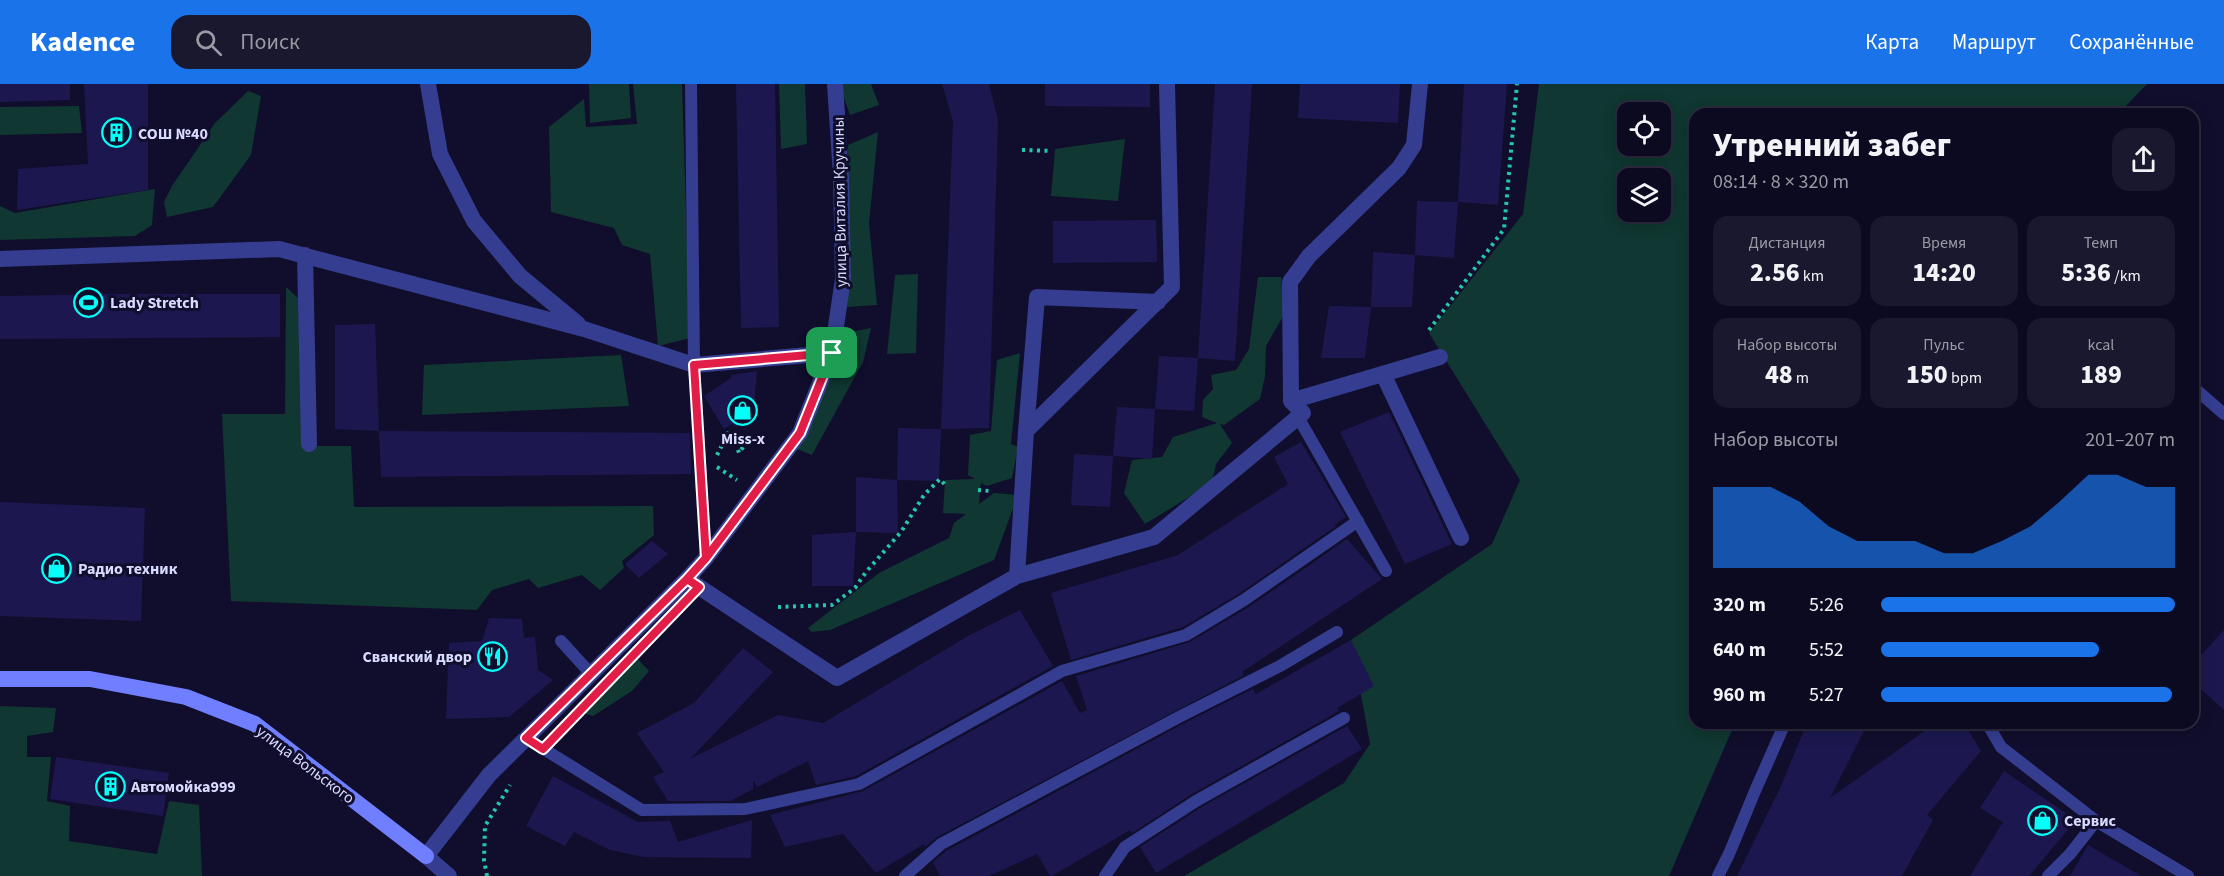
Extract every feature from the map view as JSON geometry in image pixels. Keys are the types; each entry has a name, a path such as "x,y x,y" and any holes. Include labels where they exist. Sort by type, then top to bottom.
{"main road":[{"name":"улица Вольского","path":"0,679 90,679 186,697 255,724 426,856"}],"street":[{"path":"428,84 440,154 474,222 520,276 584,329"},
{"name":"улица Виталия Кручины","path":"426,856 489,775 706,558 800,433 832,353 843,279 841,176 835,84"},
{"path":"1026,431 1172,287 1167,84"},
{"path":"687,579 837,678 1017,576 1154,537 1304,413 1291,400 1290,282 1310,256 1399,168 1414,145 1420,84"},
{"path":"0,260 279,249 584,329 694,365 832,353"},
{"path":"305,255 309,444"},
{"path":"1017,576 1037,297 1158,302"},
{"path":"1291,400 1440,357"},
{"path":"1383,374 1461,538"},
{"name":"улица Вольского","path":"426,856 449,876"}],"lane":[{"path":"691,84 694,365 706,558"},
{"path":"2199,392 2223,410"},
{"path":"1298,417 1386,571"},
{"path":"526,738 642,810 745,809 860,784 1062,670 1186,635 1244,600 1358,521"},
{"path":"905,876 941,844 1280,666 1337,632"},
{"path":"561,641 591,674"},
{"path":"1105,876 1125,848 1196,801 1344,718"},
{"path":"1718,876 1782,729"},
{"path":"1990,729 2001,747 2096,821 2188,876"},
{"path":"2048,876 2070,854 2096,821"}],"path":[{"path":"1429,330 1504,229 1517,84"},
{"path":"1022,150 1052,151"},
{"path":"712,464 728,433 734,437"},
{"path":"778,607 832,605 848,594 901,532 924,495 940,478 947,487"},
{"path":"978,490 990,491"},
{"path":"487,876 484,860 485,826 515,778"}],"green space":[{"path":"589,84 629,84 631,118 590,123"},
{"path":"633,84 682,84 690,338 658,346 650,254 622,245 614,228 551,212 549,127 584,99 586,127 637,124"},
{"path":"779,84 805,84 807,144 781,149"},
{"path":"839,84 871,84 879,105 850,115"},
{"path":"1539,84 2147,84 2124,108 1689,108 1689,729 1732,729 1669,876 1184,876 1344,783 1370,744 1351,640 1492,544 1520,480 1429,333 1523,214"},
{"path":"248,91 261,96 251,155 213,207 167,217 164,202 172,186 215,123"},
{"path":"79,106 82,133 0,135 0,107"},
{"path":"878,132 869,223 877,305 847,307 850,276 848,145"},
{"path":"1125,139 1118,201 1051,196 1055,149"},
{"path":"155,189 152,225 135,236 0,240 0,206 15,213"},
{"path":"918,274 916,353 887,354 895,275"},
{"path":"1258,277 1281,277 1285,313 1266,346 1265,376 1260,399 1224,425 1220,424 1232,443 1216,464 1212,483 1145,524 1124,493 1132,460 1162,457 1173,437 1217,423 1202,417 1203,400 1213,389 1211,375 1236,370 1249,349"},
{"path":"286,287 310,309 313,446 351,446 354,507 653,506 654,535 622,561 624,568 600,590 582,575 538,588 529,579 492,590 477,610 231,601 222,414 285,414"},
{"path":"871,328 863,362 812,455 797,449 845,333"},
{"path":"1020,353 1011,444 1018,447 1012,478 987,486 981,483 979,504 994,493 1018,495 994,560 830,630 811,632 808,628 879,573 949,538 954,523 966,514 943,513 945,480 975,479 968,475 970,435 991,431 997,360"},
{"path":"621,355 629,406 422,415 424,365"},
{"path":"635,656 649,671 632,691 593,716 580,712"},
{"path":"0,706 56,708 53,732 27,736 27,757 51,757 47,801 70,806 69,841 157,854 169,801 199,805 202,876 0,876"}],"building":[{"path":"0,84 70,84 70,100 0,102"},
{"name":"СОШ №40","path":"84,84 148,84 148,190 17,210 18,169 88,164"},
{"path":"736,84 775,84 779,327 741,328"},
{"path":"942,84 989,84 998,120 989,428 941,429 953,121"},
{"path":"1045,84 1150,84 1150,107 1045,106"},
{"path":"1215,84 1252,84 1235,361 1198,358"},
{"path":"1300,84 1400,84 1398,123 1298,118"},
{"path":"1464,84 1507,84 1498,205 1458,202"},
{"path":"1417,201 1458,202 1454,258 1415,255"},
{"path":"1156,220 1157,262 1053,263 1053,221"},
{"path":"1373,252 1415,255 1412,307 1371,307"},
{"path":"280,294 280,337 0,339 0,296"},
{"path":"1329,306 1371,307 1365,358 1321,358"},
{"path":"375,324 379,431 335,429 335,325"},
{"path":"1159,356 1198,358 1194,411 1155,409"},
{"path":"757,371 754,406 737,427 732,424 724,429 704,396 731,378 731,375"},
{"path":"1117,407 1155,409 1152,459 1113,456"},
{"path":"1389,412 1452,544 1405,564 1340,432"},
{"path":"898,428 941,429 939,481 897,480"},
{"path":"379,431 690,433 691,474 381,477"},
{"path":"1301,442 1346,517 1240,593 1183,627 1071,660 1051,593 1178,555 1288,484 1274,457"},
{"path":"1074,454 1113,456 1110,507 1071,505"},
{"path":"856,477 897,480 898,533 856,532"},
{"path":"0,502 145,508 141,621 0,616"},
{"path":"856,532 853,586 812,586 812,535"},
{"path":"1347,539 1382,579 1242,672 1244,675 937,837 925,847 924,844 876,873 843,834 785,847 770,815 863,791 1062,681 1080,713 1087,710 1076,676 1190,642 1249,607"},
{"path":"652,541 668,554 639,578 625,564"},
{"path":"1020,610 1053,666 856,776 816,785 808,761 757,787 753,780 753,789 730,801 668,801 653,777 664,772 637,733 694,703 743,648 773,672 690,759 778,715 823,723 968,636"},
{"name":"Сванский двор","path":"489,618 522,619 524,638 535,637 538,670 553,680 509,717 446,719 449,643 482,641"},
{"path":"2224,630 2224,710 2199,687 2199,657"},
{"path":"1351,640 1374,686 1337,708 1339,711 1192,794 1132,833 1130,830 1052,876 1037,854 989,876 940,876 933,862 946,851 1183,724 1253,689 1256,694"},
{"path":"1347,726 1362,749 1156,873 1140,847 1200,808"},
{"path":"1805,729 1865,729 1830,798 1928,729 1968,729 1981,751 1927,815 1933,820 1902,876 1737,876 1782,784"},
{"name":"Автомойка999","path":"56,757 169,773 163,816 50,799"},
{"path":"2004,771 2076,820 2029,876 1970,876 2003,822 1980,808"},
{"path":"553,776 638,822 670,821 678,842 752,820 751,858 644,857 610,850 574,832 565,846 526,826"},
{"path":"2088,845 2141,876 2070,876"}],"place":[{"name":"СОШ №40","path":"117,133"},
{"name":"Lady Stretch","path":"89,302"},
{"name":"Miss-x","path":"743,410"},
{"name":"Радио техник","path":"57,568"},
{"name":"Сванский двор","path":"493,656"},
{"name":"Автомойка999","path":"110,786"},
{"name":"Сервис","path":"2043,820"}],"route":[{"path":"832,353 694,365 706,558 526,738 543,749 699,587 687,579 706,558 800,433 832,353"}]}
